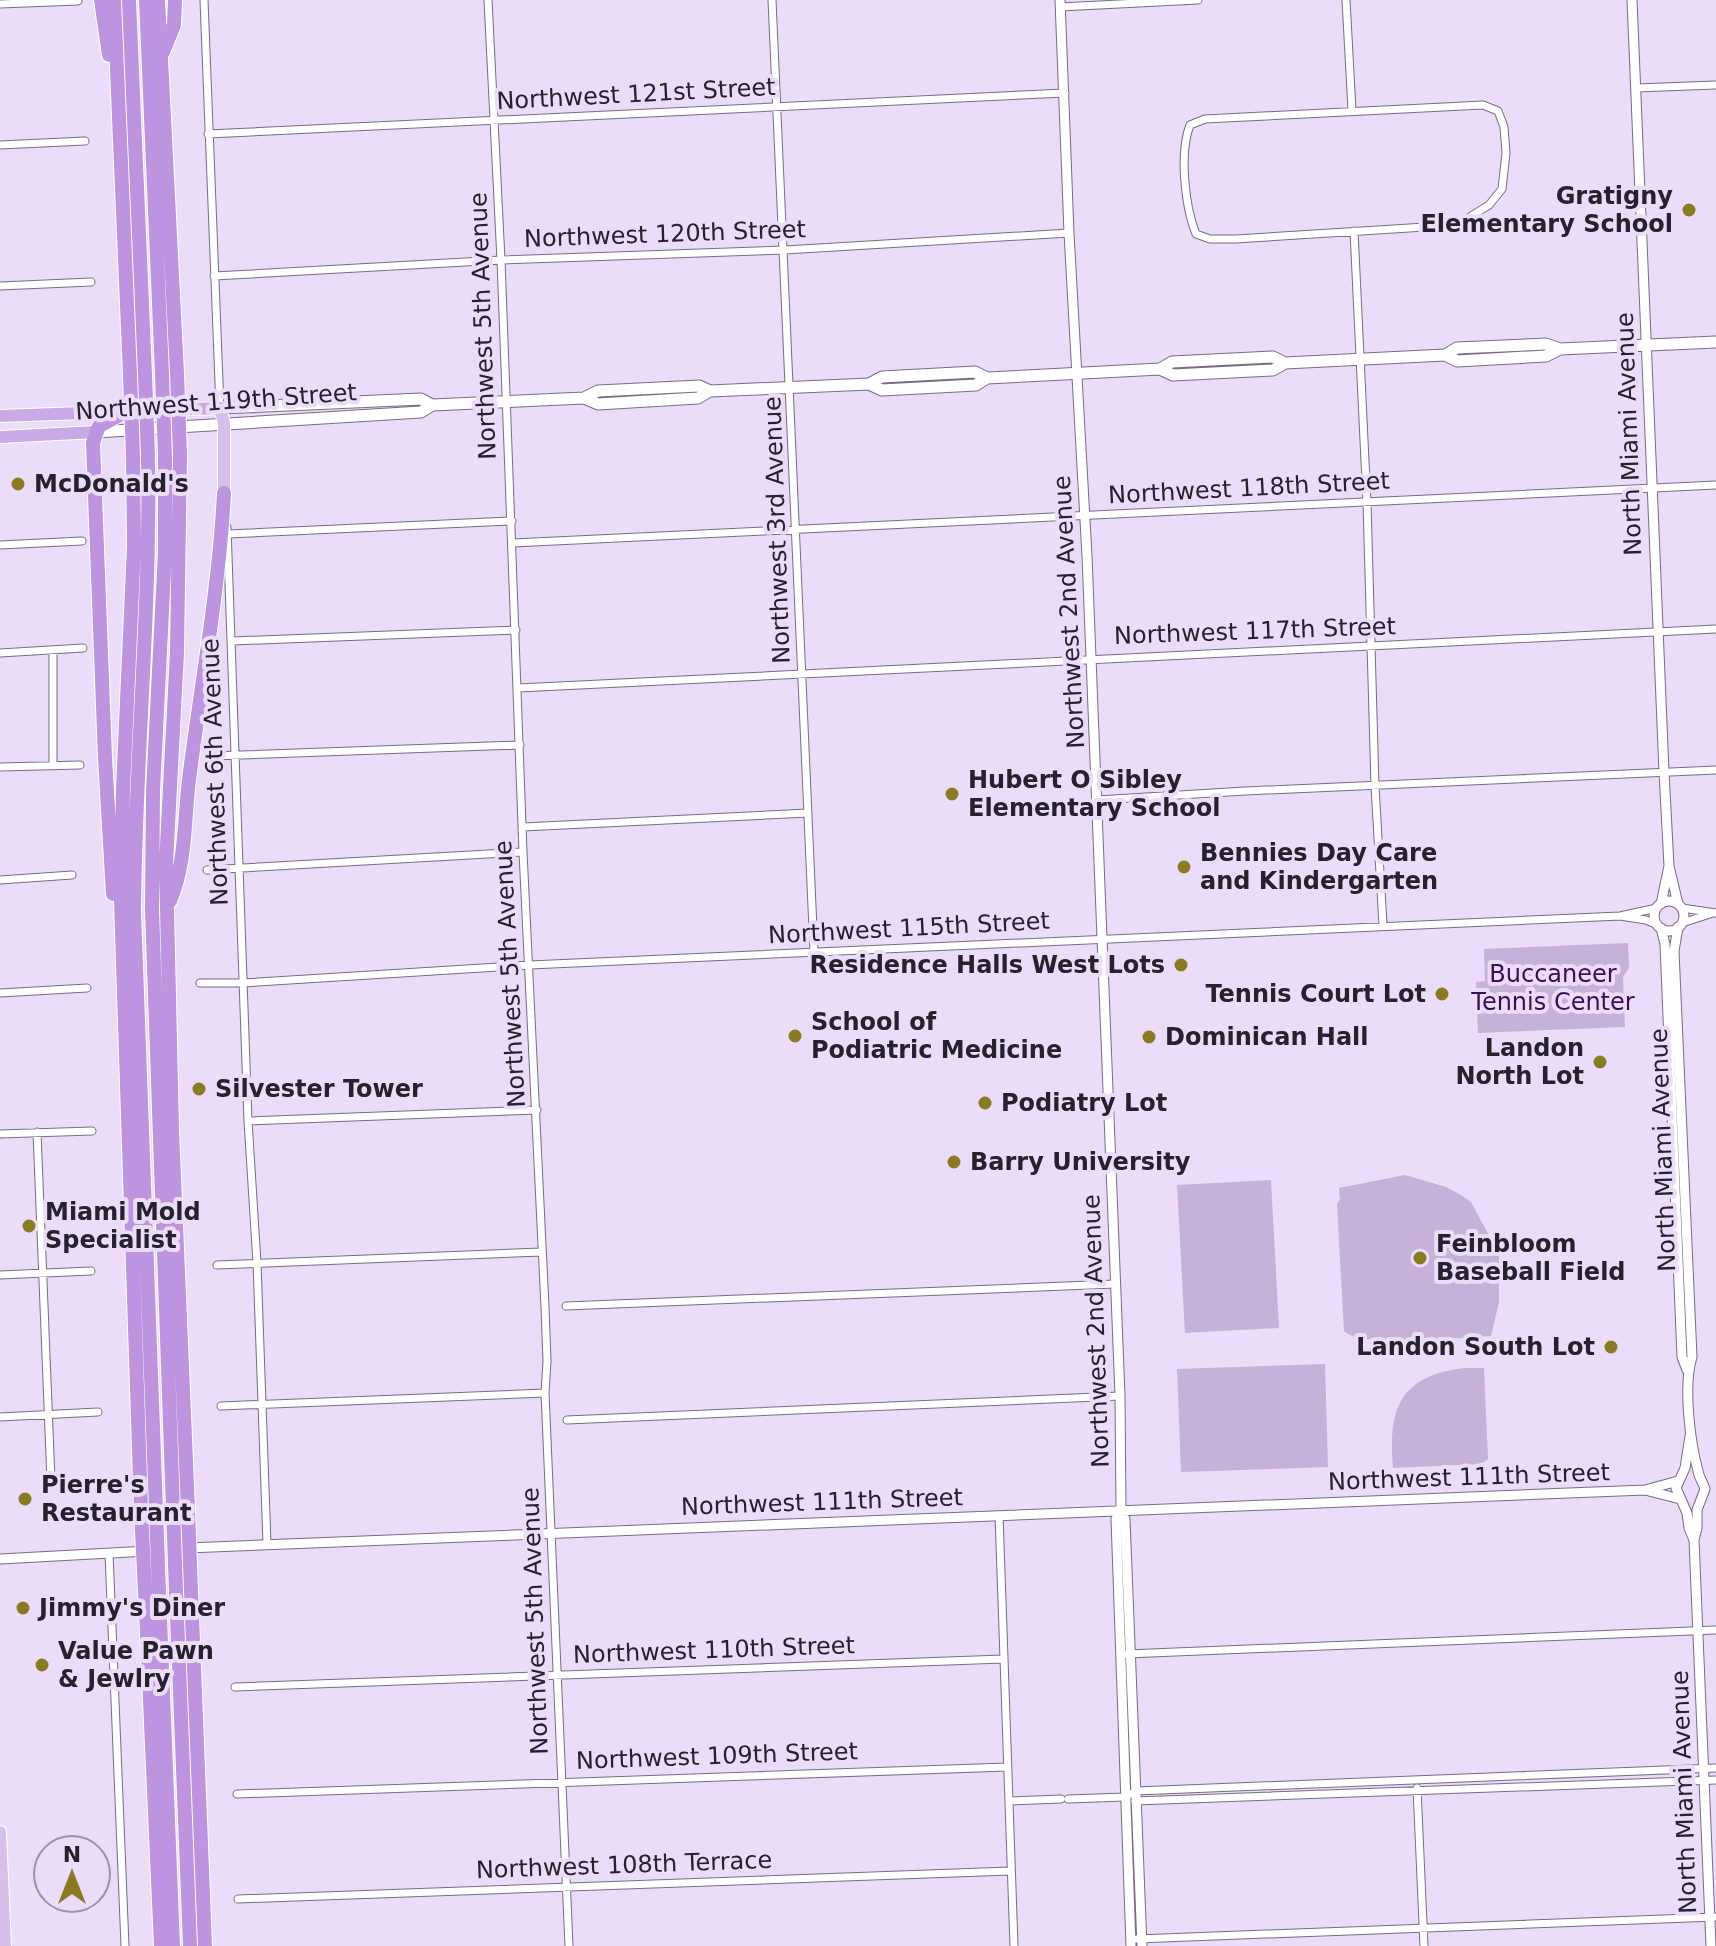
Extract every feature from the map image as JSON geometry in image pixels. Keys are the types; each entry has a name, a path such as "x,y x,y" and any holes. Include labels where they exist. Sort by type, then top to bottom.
{"highway":[{"path":"101,0 120,132"},
{"path":"114,0 120,132 138,375"},
{"path":"129,0 138,375 148,562 135,821 134,912 148,1510 146,1612 161,1946"},
{"path":"146,0 170,374"},
{"path":"158,0 173,455 180,536 167,909 180,1509"},
{"path":"161,56 174,25 175,0"},
{"name":"Northwest 119th Street","path":"0,416 220,408"},
{"path":"125,412 99,426 93,443 105,758 125,1046 148,1510 159,1592 173,1946"},
{"name":"Northwest 119th Street","path":"0,437 96,432"},
{"path":"173,455 153,791 152,942 180,1509 190,1946"},
{"path":"125,1046 121,902 123,789 141,457"},
{"path":"167,909 179,881 188,784 221,556 224,493"},
{"path":"183,1591 205,1946"}],"main road":[{"name":"Northwest 119th Street","path":"96,432 421,412 432,405 584,398 598,404 698,398 710,391 869,384 882,377 929,374 975,372 987,378 1160,369 1172,362 1273,357 1285,363 1445,355 1457,361 1546,356 1560,349 1716,342"},
{"name":"Northwest 119th Street","path":"220,408 421,399 432,405"},
{"name":"Northwest 6th Avenue","path":"220,408 224,423 224,493"},
{"path":"0,1832 5,1946"}],"street":[{"name":"Northwest 6th Avenue","path":"204,0 220,408"},
{"name":"Northwest 5th Avenue","path":"488,0 513,543 523,852 537,1110 547,1361 545,1393 569,1946"},
{"name":"Northwest 3rd Avenue","path":"772,0 814,952"},
{"path":"1060,3 1198,0"},
{"path":"1346,0 1352,110"},
{"name":"North Miami Avenue","path":"1632,0 1664,772 1669,866 1680,906"},
{"path":"0,4 78,1"},
{"name":"Northwest 2nd Avenue","path":"1060,3 1097,800 1120,1396 1121,1510 1116,1519 1136,1791 1137,1943"},
{"path":"1636,88 1716,85"},
{"name":"Northwest 121st Street","path":"208,134 1065,93"},
{"path":"1483,105 1498,111 1504,127 1506,153 1502,189 1489,205 1457,225 1236,239 1210,239 1196,234 1188,215 1184,140 1190,125 1205,119 1352,110 1483,105"},
{"path":"0,145 85,141"},
{"path":"1354,231 1383,925"},
{"name":"Northwest 120th Street","path":"214,276 501,260 785,250 1069,233"},
{"path":"0,286 91,282"},
{"name":"Northwest 118th Street","path":"513,543 1716,485"},
{"name":"Northwest 6th Avenue","path":"224,493 233,641 248,1121 257,1263 267,1544"},
{"path":"228,534 512,521"},
{"path":"0,545 82,541"},
{"name":"Northwest 117th Street","path":"518,688 1716,629"},
{"path":"233,641 516,630"},
{"path":"0,653 83,648"},
{"path":"53,650 53,766"},
{"path":"212,756 520,745"},
{"path":"0,767 80,765"},
{"path":"1097,800 1716,770"},
{"path":"523,827 808,813"},
{"path":"207,870 523,852"},
{"name":"North Miami Avenue","path":"1659,906 1669,866"},
{"path":"0,880 72,875"},
{"path":"1620,916 1667,901 1714,913"},
{"path":"1659,906 1655,918 1659,927"},
{"path":"1680,906 1684,915 1680,925"},
{"path":"1620,916 1646,920 1668,930 1714,913"},
{"name":"Northwest 115th Street","path":"200,983 530,965 1620,916"},
{"name":"North Miami Avenue","path":"1680,925 1674,951 1676,1087 1682,1246 1692,1357 1687,1370 1690,1436 1680,1479"},
{"name":"North Miami Avenue","path":"1659,927 1665,944 1676,1087"},
{"path":"0,993 87,988"},
{"path":"248,1121 537,1110"},
{"path":"0,1134 92,1131"},
{"path":"37,1132 51,1480"},
{"path":"217,1265 541,1252"},
{"path":"0,1275 91,1271"},
{"path":"566,1306 1115,1284"},
{"path":"221,1406 545,1393"},
{"path":"567,1420 1120,1396"},
{"path":"0,1417 98,1412"},
{"name":"North Miami Avenue","path":"1690,1436 1701,1479"},
{"path":"1716,1483 1688,1474 1680,1479 1676,1492 1681,1500 1691,1503 1716,1491"},
{"name":"Northwest 111th Street","path":"0,1559 267,1544 1645,1490 1680,1479"},
{"path":"1701,1479 1705,1489 1701,1498"},
{"name":"Northwest 111th Street","path":"1645,1490 1681,1500"},
{"name":"North Miami Avenue","path":"1701,1498 1694,1540 1713,1917 1711,1946"},
{"name":"North Miami Avenue","path":"1681,1500 1694,1540"},
{"path":"999,1515 1014,1946"},
{"path":"109,1553 125,1946"},
{"path":"1125,1654 1716,1630"},
{"name":"Northwest 2nd Avenue","path":"1125,1654 1125,1797 1137,1943"},
{"name":"Northwest 110th Street","path":"235,1687 1003,1659"},
{"name":"Northwest 109th Street","path":"237,1794 1007,1767"},
{"path":"1125,1797 1136,1791 1716,1768"},
{"path":"1608,1772 1609,1784"},
{"path":"1515,1776 1515,1787"},
{"path":"1416,1780 1424,1946"},
{"path":"1009,1801 1125,1797 1136,1802 1716,1780"},
{"path":"1319,1783 1320,1795"},
{"path":"1234,1787 1235,1798"},
{"name":"Northwest 108th Terrace","path":"238,1899 1010,1871"},
{"path":"1137,1943 1713,1917"}],"green space":[{"name":"Buccaneer Tennis Center","path":"1628,943 1629,968 1623,977 1625,1027 1478,1033 1476,982 1485,981 1484,949"},
{"name":"Feinbloom Baseball Field","path":"1405,1175 1446,1187 1471,1202 1499,1254 1499,1302 1491,1336 1391,1341 1370,1340 1344,1331 1337,1204 1340,1200 1339,1188"},
{"path":"1271,1180 1279,1328 1185,1333 1177,1185"},
{"path":"1325,1364 1328,1467 1181,1472 1177,1369"},
{"path":"1464,1368 1484,1368 1488,1459 1481,1464 1393,1468 1393,1429 1402,1399 1425,1379"}],"place":[{"name":"Gratigny Elementary School","path":"1689,210"},
{"name":"McDonald's","path":"18,484"},
{"name":"Hubert O Sibley Elementary School","path":"952,794"},
{"name":"Bennies Day Care and Kindergarten","path":"1184,867"},
{"name":"Residence Halls West Lots","path":"1181,965"},
{"name":"Tennis Court Lot","path":"1442,994"},
{"name":"School of Podiatric Medicine","path":"795,1036"},
{"name":"Dominican Hall","path":"1149,1037"},
{"name":"Landon North Lot","path":"1600,1062"},
{"name":"Silvester Tower","path":"199,1089"},
{"name":"Podiatry Lot","path":"985,1103"},
{"name":"Barry University","path":"954,1162"},
{"name":"Miami Mold Specialist","path":"29,1226"},
{"name":"Feinbloom Baseball Field","path":"1420,1258"},
{"name":"Landon South Lot","path":"1611,1347"},
{"name":"Pierre's Restaurant","path":"25,1499"},
{"name":"Jimmy's Diner","path":"23,1608"},
{"name":"Value Pawn & Jewlry","path":"42,1665"}]}
